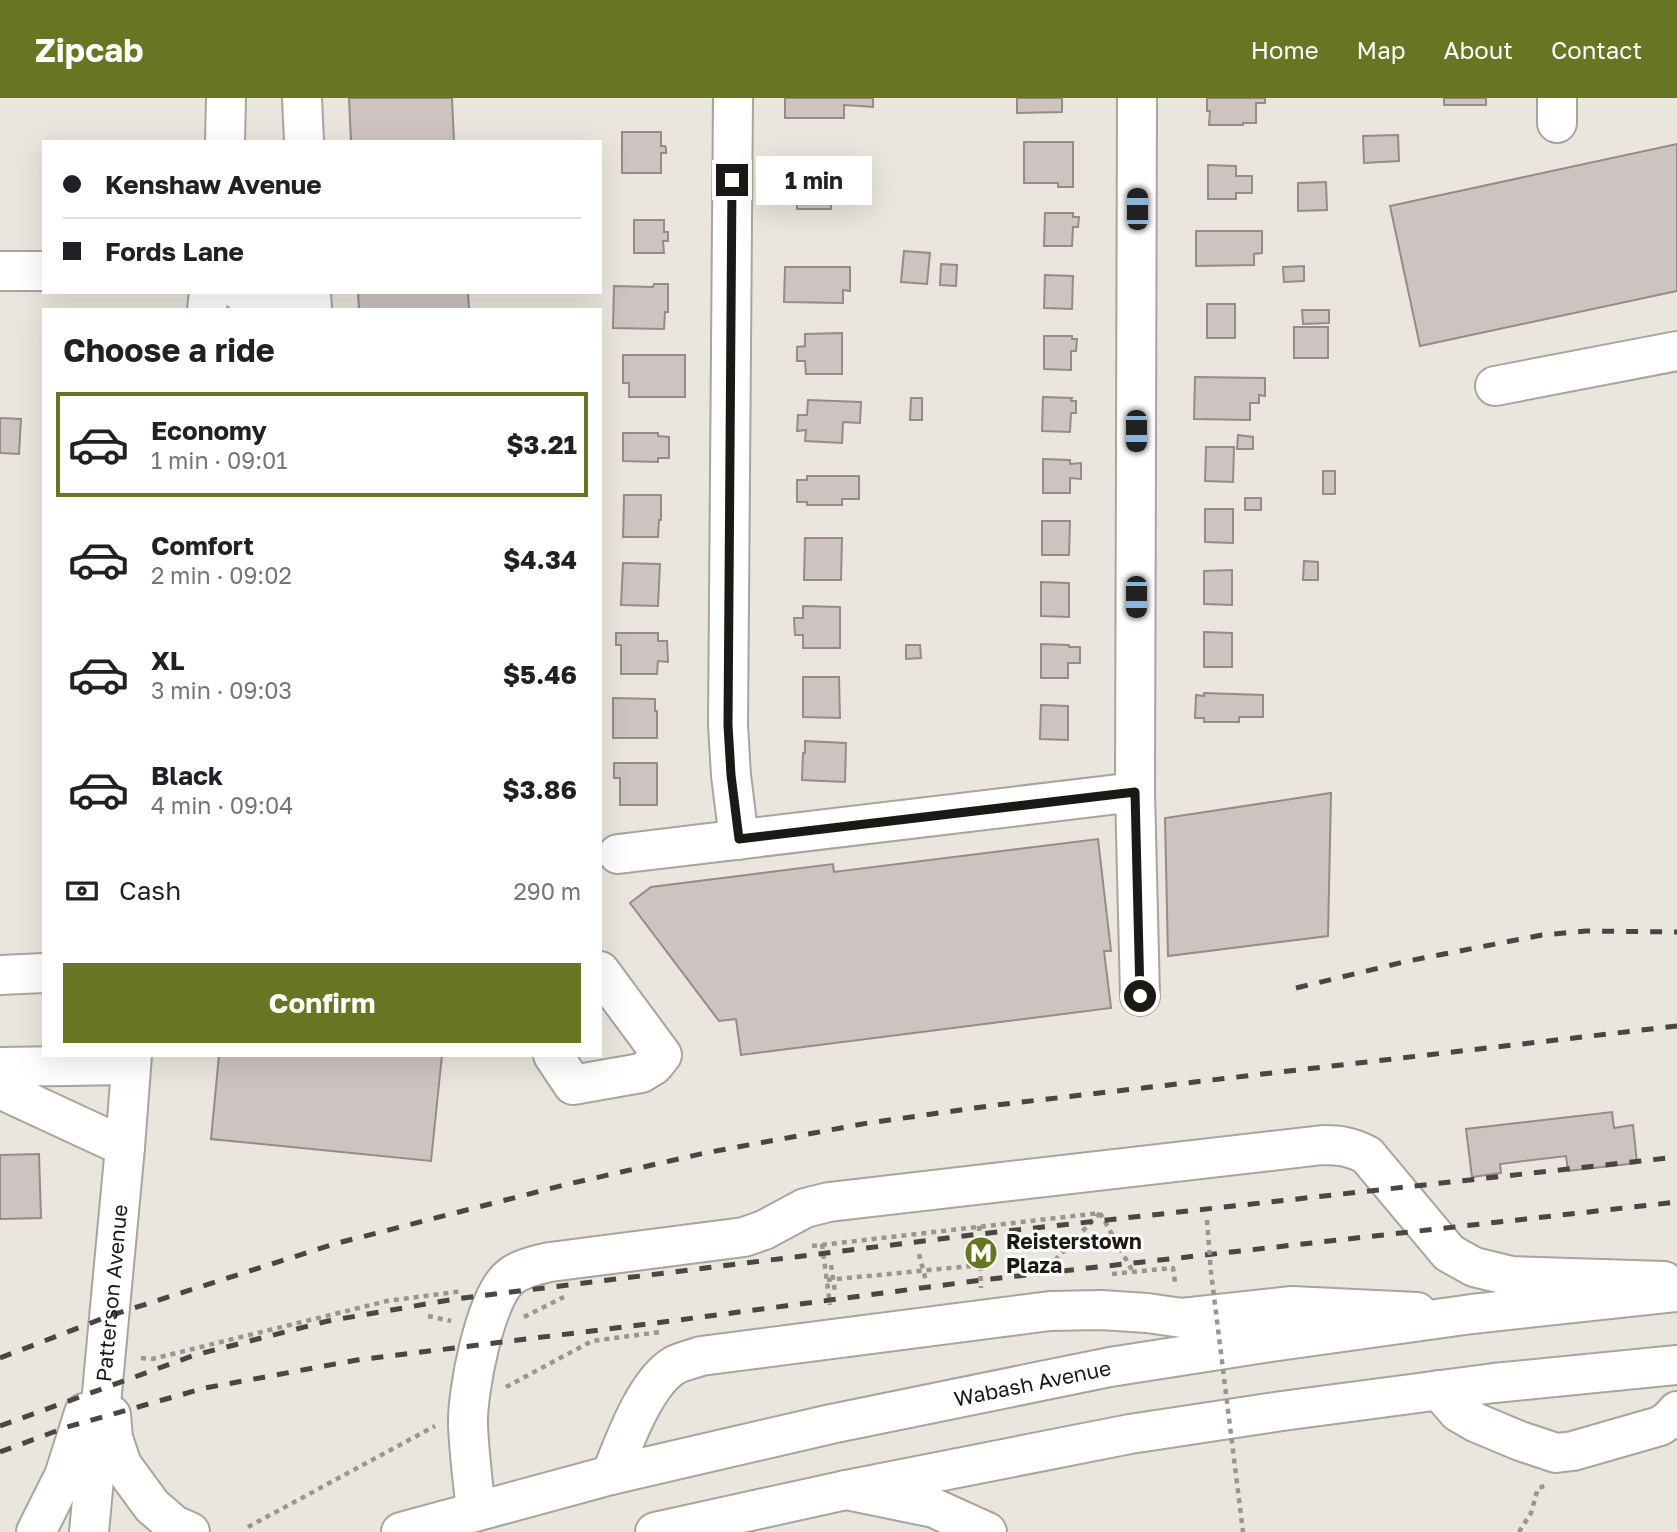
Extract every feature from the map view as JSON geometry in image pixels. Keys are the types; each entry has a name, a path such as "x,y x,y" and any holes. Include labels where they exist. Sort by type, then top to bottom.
{"main road":[{"path":"225,140 226,98"},
{"path":"302,98 304,140"},
{"path":"733,98 728,725 739,839"},
{"path":"1137,98 1135,792 1140,996"},
{"path":"0,271 42,271"},
{"path":"1495,386 1677,351"},
{"path":"618,853 1135,792"},
{"path":"0,975 42,973"},
{"path":"554,1057 573,1085 640,1073 654,1065 662,1055 602,974"},
{"path":"0,1067 131,1060"},
{"name":"Patterson Avenue","path":"89,1532 131,1060"},
{"path":"0,1089 125,1147"},
{"path":"476,1511 468,1401 486,1318 494,1298 511,1276 528,1267 550,1262 744,1237 764,1230 805,1208 829,1202 1338,1145 1353,1147 1367,1155 1449,1254 1474,1267 1511,1276 1677,1282"},
{"name":"Wabash Avenue","path":"400,1532 611,1475 831,1424 1111,1367 1472,1314 1677,1292"},
{"path":"611,1475 629,1430 649,1394 675,1365 701,1356 1049,1311 1101,1310 1182,1318 1292,1306 1472,1314"},
{"path":"36,1532 64,1476 106,1348"},
{"path":"106,1348 113,1438 122,1465 152,1506 174,1525 190,1532"},
{"path":"655,1532 846,1490 1130,1434 1494,1383 1677,1365"},
{"path":"1439,1390 1458,1412 1477,1423 1531,1446 1556,1453 1573,1451 1660,1426 1670,1420 1677,1411"},
{"path":"846,1490 934,1508 987,1532"}],"path":[{"path":"1100,1213 1133,1272"},
{"path":"1207,1220 1243,1532"},
{"path":"979,1226 981,1289"},
{"path":"822,1244 835,1292"},
{"path":"919,1254 926,1281"},
{"path":"831,1265 831,1309"},
{"path":"830,1280 981,1265"},
{"path":"522,1318 564,1297"},
{"path":"248,1527 446,1420"}],"building":[{"path":"349,98 452,98 454,140 351,140"},
{"path":"785,98 873,98 873,107 844,105 844,118 785,118"},
{"path":"1017,98 1062,98 1062,112 1017,113"},
{"path":"1207,98 1265,98 1265,103 1256,103 1256,123 1209,125"},
{"path":"1444,98 1486,98 1486,105 1444,105"},
{"path":"622,132 661,132 661,146 665,146 666,153 661,153 661,173 622,173"},
{"path":"1398,135 1399,161 1364,163 1363,136"},
{"path":"1024,142 1073,142 1073,187 1058,187 1058,183 1024,183"},
{"path":"1677,144 1677,291 1420,346 1390,206"},
{"path":"797,163 831,163 831,209 797,209 797,195 783,194 783,177 797,177"},
{"path":"1208,165 1236,166 1236,176 1252,176 1252,193 1236,193 1236,199 1208,199"},
{"path":"1326,182 1327,210 1298,211 1298,183"},
{"path":"1045,213 1073,213 1073,217 1079,217 1078,227 1073,227 1072,246 1044,246"},
{"path":"634,220 664,220 664,232 668,232 668,241 663,241 664,253 634,253"},
{"path":"1196,231 1262,231 1262,253 1254,254 1254,265 1196,266"},
{"path":"904,251 930,253 927,284 901,282"},
{"path":"941,264 957,265 956,286 940,285"},
{"path":"1304,266 1304,281 1284,282 1283,267"},
{"path":"785,267 850,267 850,291 843,290 843,303 784,302"},
{"path":"1045,275 1073,276 1072,309 1044,308"},
{"path":"654,284 668,284 668,312 665,312 664,329 613,328 614,286 653,287"},
{"path":"358,294 468,294 469,308 359,308"},
{"path":"1207,304 1235,304 1235,338 1207,338"},
{"path":"1302,310 1329,310 1329,323 1303,324"},
{"path":"1294,327 1328,327 1328,358 1294,358"},
{"path":"842,333 842,374 806,374 805,361 797,361 797,347 805,346 805,334"},
{"path":"1044,336 1072,336 1072,339 1077,339 1076,351 1071,351 1071,370 1044,369"},
{"path":"623,355 685,355 685,397 629,397 629,383 623,383"},
{"path":"1195,377 1265,378 1265,396 1259,395 1259,403 1250,403 1250,420 1194,419"},
{"path":"1043,397 1072,398 1071,401 1076,401 1076,413 1071,413 1070,432 1042,431"},
{"path":"911,398 922,398 922,420 910,420"},
{"path":"808,400 861,402 860,423 843,422 842,443 805,441 806,430 797,431 798,415 807,415"},
{"path":"0,418 21,419 19,454 0,453"},
{"path":"623,433 658,433 658,436 669,437 669,458 658,458 658,462 623,461"},
{"path":"1238,435 1253,437 1253,449 1237,449"},
{"path":"1206,447 1234,447 1233,482 1205,481"},
{"path":"1043,459 1070,460 1070,464 1081,463 1081,479 1070,478 1070,493 1043,493"},
{"path":"1323,471 1335,471 1335,494 1323,494"},
{"path":"807,476 859,476 859,499 842,499 842,505 807,505 807,502 797,502 797,480 807,480"},
{"path":"624,495 661,495 658,537 623,537"},
{"path":"1245,498 1261,498 1261,510 1245,510"},
{"path":"1205,509 1233,509 1233,543 1205,542"},
{"path":"1042,521 1070,521 1069,555 1042,555"},
{"path":"805,538 842,538 841,580 804,580"},
{"path":"1304,561 1318,562 1318,580 1303,580"},
{"path":"623,563 660,564 658,606 621,605"},
{"path":"1232,570 1232,605 1204,604 1204,571"},
{"path":"1041,582 1069,583 1069,617 1041,616"},
{"path":"803,606 840,607 840,648 803,648 803,635 795,635 794,618 803,618"},
{"path":"1204,632 1232,633 1232,667 1204,667"},
{"path":"616,633 658,633 658,641 667,641 668,662 658,661 657,674 621,674 621,645 616,645"},
{"path":"1041,644 1080,647 1080,663 1068,663 1068,678 1041,678"},
{"path":"906,645 920,645 921,658 906,659"},
{"path":"803,677 839,677 840,718 803,717"},
{"path":"1204,693 1263,695 1263,717 1239,717 1239,722 1204,722 1204,718 1195,718 1196,695 1204,696"},
{"path":"613,698 655,699 657,738 613,738"},
{"path":"1041,705 1068,706 1068,740 1040,739"},
{"path":"805,741 846,743 845,782 802,780"},
{"path":"614,763 657,763 657,805 620,805 620,778 614,778"},
{"path":"1331,793 1328,936 1168,956 1165,818"},
{"path":"1098,839 1111,951 1104,951 1111,1008 741,1055 736,1019 719,1021 630,903 651,887 833,864 834,872"},
{"path":"219,1057 442,1057 431,1161 211,1139"},
{"path":"1612,1112 1614,1128 1633,1125 1637,1163 1568,1171 1566,1156 1500,1164 1501,1173 1472,1177 1466,1129"},
{"path":"39,1154 41,1218 0,1219 0,1155"}],"railway":[{"path":"1296,988 1408,961 1542,935 1586,931 1677,932"},
{"path":"0,1358 109,1316 334,1244 564,1185 705,1153 868,1123 996,1105 1677,1026"},
{"path":"0,1426 195,1355 328,1321 455,1299 980,1234 1677,1157"},
{"path":"0,1452 67,1427 205,1388 357,1360 982,1280 1677,1202"}],"place":[{"name":"Reisterstown Plaza","path":"981,1253"}],"route":[{"path":"732,180 728,725 739,839 1135,792 1140,996"}]}
